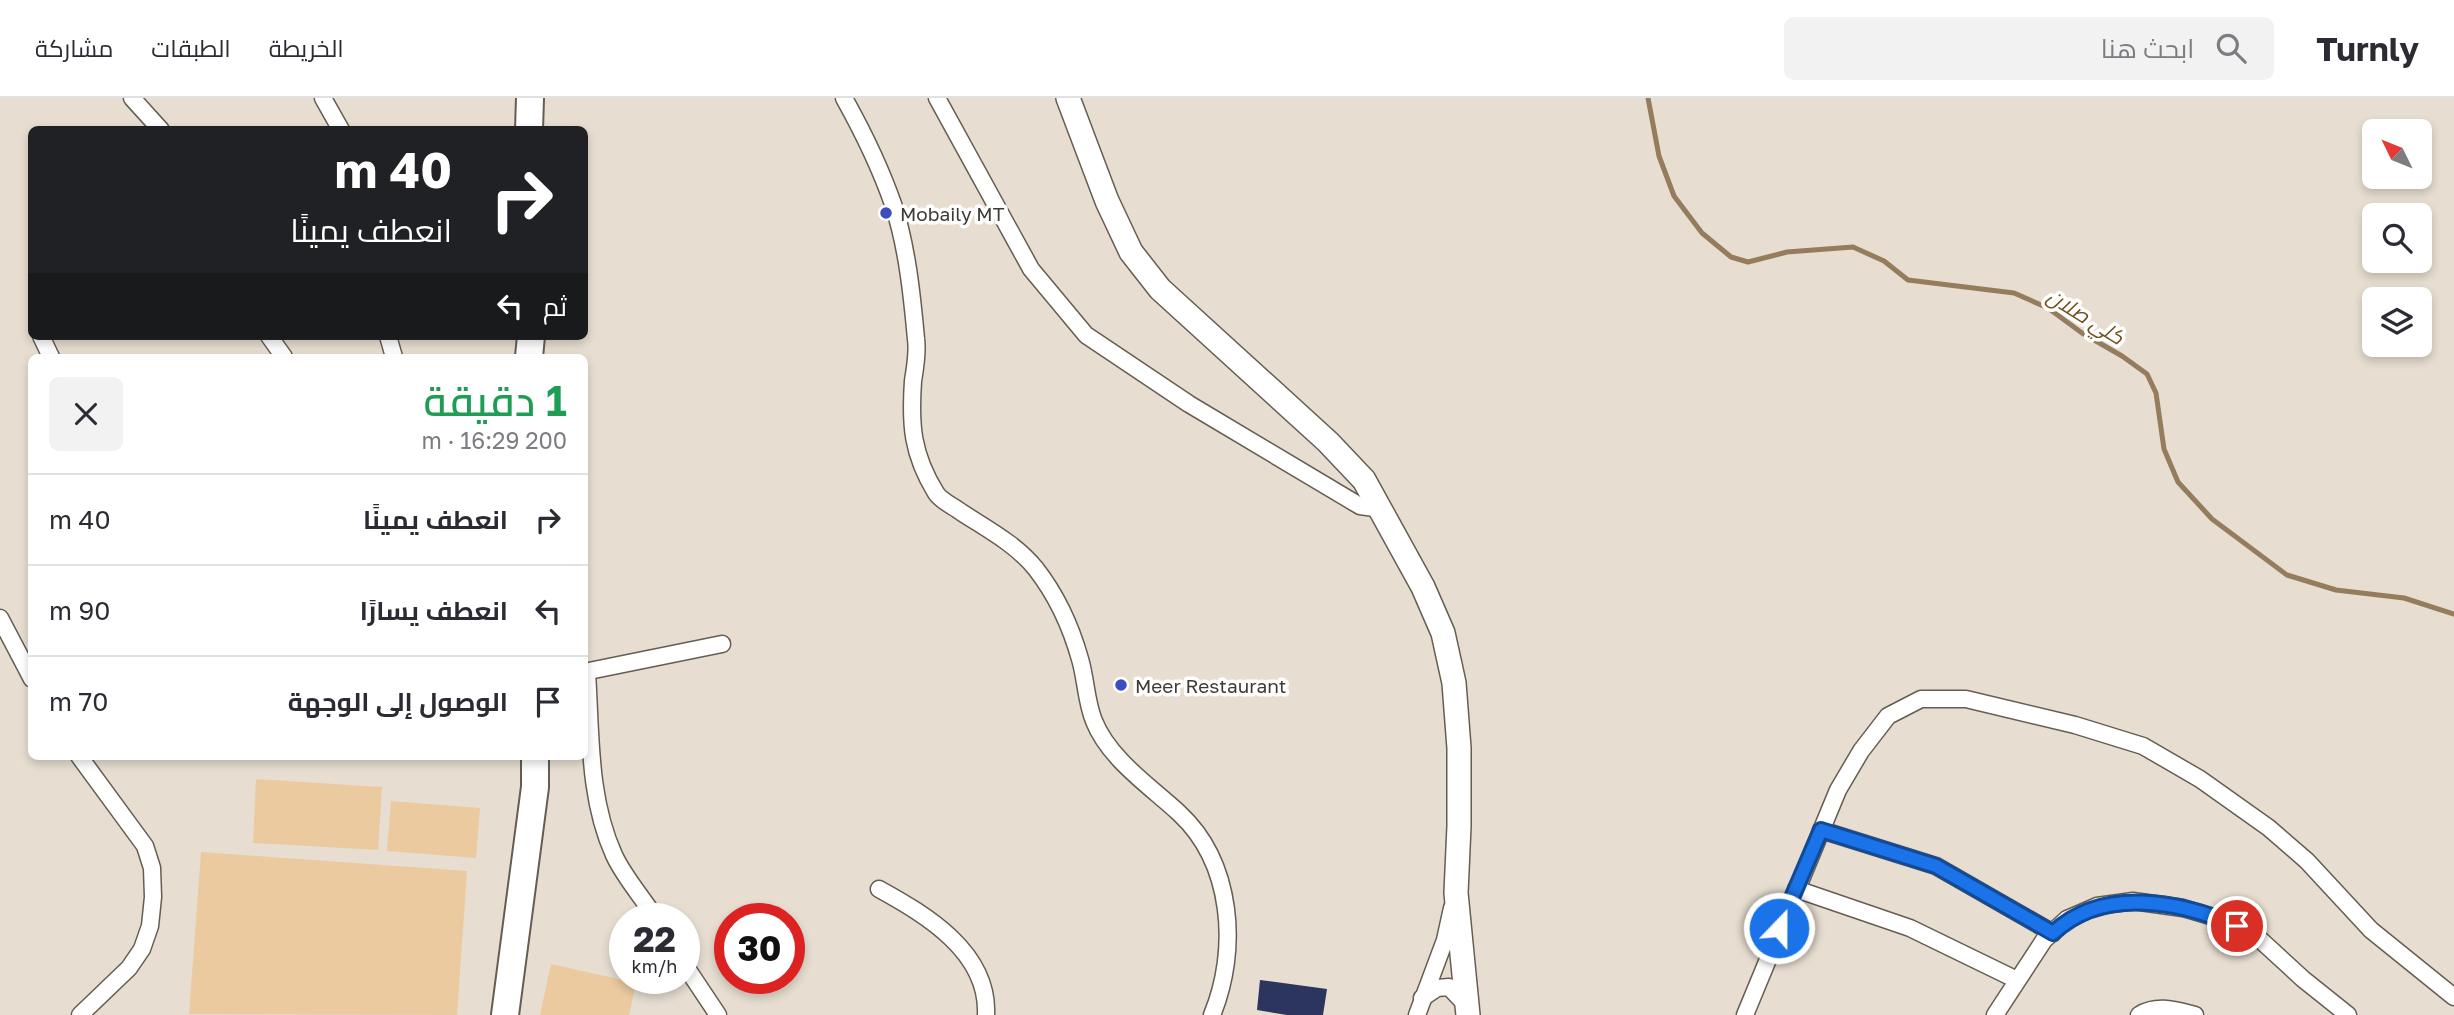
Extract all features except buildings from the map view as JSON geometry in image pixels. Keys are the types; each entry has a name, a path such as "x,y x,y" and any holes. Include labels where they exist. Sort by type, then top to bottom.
{"main road":[{"path":"529,126 530,98"},
{"path":"505,1015 535,787 535,760"}],"street":[{"path":"132,98 157,126"},
{"path":"323,98 339,126"},
{"path":"844,98 863,132 893,206 910,283 917,343 912,403 914,445 938,496 1016,548 1036,569 1068,623 1080,660 1094,722 1118,757 1181,815 1206,847 1224,889 1228,947 1221,993 1212,1015"},
{"path":"937,98 1031,270 1086,335 1189,404 1360,506 1382,509"},
{"path":"1068,98 1107,201 1131,252 1160,289 1364,480 1423,587 1443,633 1454,683 1459,748 1460,825 1456,893 1468,1011"},
{"path":"0,618 28,671"},
{"path":"588,672 722,644"},
{"path":"1745,1015 1838,790 1861,751 1888,716 1921,699 1966,699 2075,725 2143,746 2200,779 2269,828 2307,861 2371,930 2454,997"},
{"path":"588,703 593,779 602,821 614,857 645,903"},
{"path":"80,1015 129,968 142,949 150,926 153,897 152,868 145,846 82,760"},
{"path":"1821,830 1936,866 2053,933"},
{"path":"879,889 928,917 962,950 979,977 986,1015"},
{"path":"1796,889 1910,928 2017,980"},
{"path":"1417,1015 1445,940 1456,893"},
{"path":"1995,1015 2017,980 2067,919 2097,906 2133,901 2183,908 2220,919 2254,934 2303,979 2348,1015"},
{"path":"700,988 718,1015"},
{"path":"1422,999 1437,988 1449,988 1468,1011"},
{"path":"2138,1015 2147,1010 2168,1008 2195,1015"}],"shaded area":[{"path":"256,779 382,787 378,850 253,843"},
{"path":"391,801 480,808 476,858 387,851"},
{"path":"201,852 467,871 457,1015 189,1014"},
{"path":"551,964 609,977 609,994 634,994 629,1015 540,1015"}],"waterway":[{"name":"كلي صلان","path":"1648,98 1659,156 1674,196 1702,233 1731,257 1748,262 1787,252 1853,247 1884,261 1908,280 2014,293 2048,308 2147,374 2156,393 2164,449 2178,482 2212,519 2287,575 2336,590 2404,598 2454,614"}],"place":[{"name":"Mobaily MT","path":"886,213"},
{"name":"Meer Restaurant","path":"1121,685"}],"route":[{"path":"1779,928 1821,830 1936,866 2053,933 2067,919 2097,906 2133,901 2183,908 2237,926"}]}
